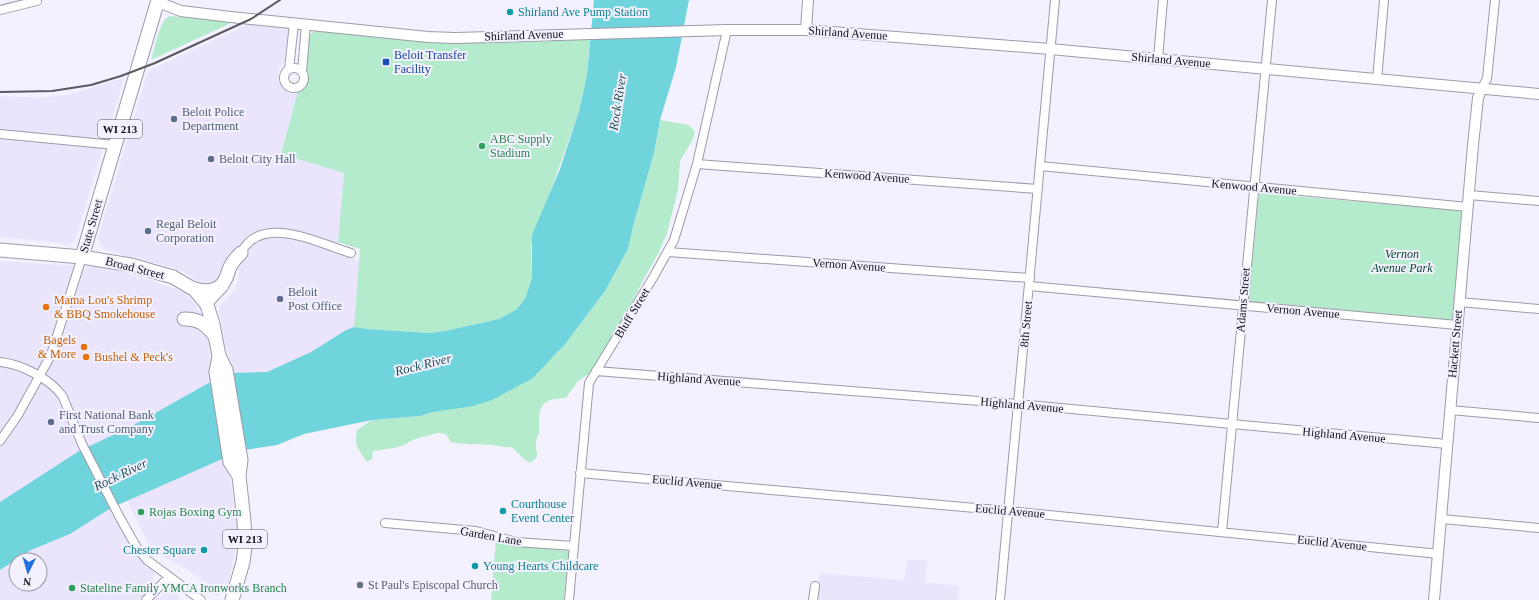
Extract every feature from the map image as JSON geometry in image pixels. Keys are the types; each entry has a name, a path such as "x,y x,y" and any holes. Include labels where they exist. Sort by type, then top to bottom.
{"main road":[{"name":"State Street","path":"82,257 158,1"},
{"name":"Broad Street","path":"0,250 82,257 131,265 173,278 192,288 202,297 207,305 216,337 239,476 244,521 245,539 243,562 232,600"},
{"path":"192,288 206,291 220,287 225,282 231,264 243,250"},
{"path":"184,319 196,320 203,323 216,337"}],"street":[{"path":"0,10 37,0"},
{"path":"806,30 808,0"},
{"name":"8th Street","path":"1000,600 1055,0"},
{"path":"1158,59 1163,0"},
{"name":"Adams Street","path":"1222,532 1272,0"},
{"path":"1377,80 1384,0"},
{"path":"1481,89 1487,79 1495,0"},
{"name":"Shirland Avenue","path":"158,1 181,11 231,18 437,37 727,30 806,30 1050,49 1539,94"},
{"path":"289,69 294,23"},
{"path":"302,72 296,68 289,69 284,74 284,80 287,86 292,88 299,87 303,82 304,75 302,72 306,24"},
{"name":"Bluff Street","path":"569,600 589,383 674,240 697,164 727,30"},
{"name":"Hackett Street","path":"1434,600 1442,519 1459,302 1478,98 1481,89"},
{"path":"0,134 115,145"},
{"name":"Kenwood Avenue","path":"697,164 1038,189"},
{"name":"Kenwood Avenue","path":"1040,166 1468,207"},
{"path":"1469,195 1539,201"},
{"path":"207,305 224,289 232,276 243,250 253,240 267,233 277,232 294,234 351,253"},
{"name":"Vernon Avenue","path":"668,252 1030,282 1243,305 1457,325"},
{"name":"State Street","path":"0,441 18,415 47,365 57,340 82,257"},
{"path":"1459,302 1539,309"},
{"path":"0,362 14,364 40,377 59,391 82,444 137,548 147,560 201,600"},
{"name":"Highland Avenue","path":"596,372 1018,404 1447,444"},
{"path":"1450,410 1539,418"},
{"name":"Euclid Avenue","path":"580,473 1009,511 1439,554"},
{"path":"1442,519 1539,528"},
{"name":"Garden Lane","path":"385,523 476,531 516,542 574,546"},
{"path":"146,600 169,577"},
{"path":"813,600 815,586"}],"shaded area":[{"path":"248,24 285,27 289,32 286,60 279,68 278,81 283,88 291,92 296,92 297,95 281,154 344,173 338,242 335,253 359,261 354,327 345,330 311,352 267,372 231,373 219,311 220,306 235,289 240,271 227,266 219,284 203,286 189,275 173,268 105,250 101,246 98,237 148,71"},
{"path":"124,78 74,242 66,246 60,243 0,237 0,96 38,98 67,95"},
{"path":"0,261 110,268 179,290 187,294 201,314 207,334 214,380 130,427 79,451 0,502"},
{"path":"227,457 237,523 237,545 228,585 222,595 216,596 211,594 210,585 164,557 149,545 127,501"},
{"path":"111,508 136,552 154,572 153,585 149,590 159,599 169,588 178,589 179,600 0,600 0,570 8,565 8,592 48,592 48,552 28,552 70,534"},
{"path":"907,559 927,561 925,582 959,586 958,600 816,600 819,573 905,580"}],"green space":[{"path":"170,16 233,22 151,60 160,28 166,18"},
{"path":"315,31 590,37 587,75 579,111 531,246 532,277 525,299 517,309 499,319 429,333 354,327 360,249 338,242 344,173 281,154 297,95 296,92 303,88 308,81 306,68 308,36"},
{"path":"660,120 689,125 695,132 692,141 680,161 678,190 667,233 659,252 641,284 623,322 589,374 578,381 566,398 550,400 542,406 539,417 539,433 536,441 536,458 530,463 512,447 451,442 446,434 437,433 415,439 394,448 373,451 372,459 367,462 356,445 356,436 357,430 372,420 420,416 533,378 566,343 605,291 628,249 654,153"},
{"name":"Vernon Avenue Park","path":"1259,193 1463,211 1452,320 1248,301"},
{"path":"496,539 511,545 569,551 564,600 491,600"}],"water":[{"name":"Rock River","path":"594,0 689,0 676,67 660,120 654,153 628,249 605,291 566,343 533,378 492,400 473,406 433,412 420,416 372,420 304,434 277,445 245,450 111,508 70,534 28,552 8,552 8,565 0,570 0,502 79,451 130,427 214,380 231,373 267,372 311,352 346,330 354,327 429,333 499,319 517,309 525,299 532,277 532,235 560,169 579,111 587,75"}],"railway":[{"path":"0,92 52,91 91,85 121,76 155,63 251,19 280,0"}],"place":[{"name":"Shirland Ave Pump Station","path":"510,12"},
{"name":"Beloit Transfer Facility","path":"386,62"},
{"name":"Beloit Police Department","path":"174,119"},
{"name":"ABC Supply Stadium","path":"482,146"},
{"name":"Beloit City Hall","path":"211,159"},
{"name":"Regal Beloit Corporation","path":"148,231"},
{"name":"Beloit Post Office","path":"280,299"},
{"name":"Mama Lou's Shrimp & BBQ Smokehouse","path":"46,307"},
{"name":"Bagels & More","path":"84,347"},
{"name":"Bushel & Peck's","path":"86,357"},
{"name":"First National Bank and Trust Company","path":"51,422"},
{"name":"Courthouse Event Center","path":"503,511"},
{"name":"Rojas Boxing Gym","path":"141,512"},
{"name":"Chester Square","path":"204,550"},
{"name":"Young Hearts Childcare","path":"475,566"},
{"name":"St Paul's Episcopal Church","path":"360,585"},
{"name":"Stateline Family YMCA Ironworks Branch","path":"72,588"}]}
